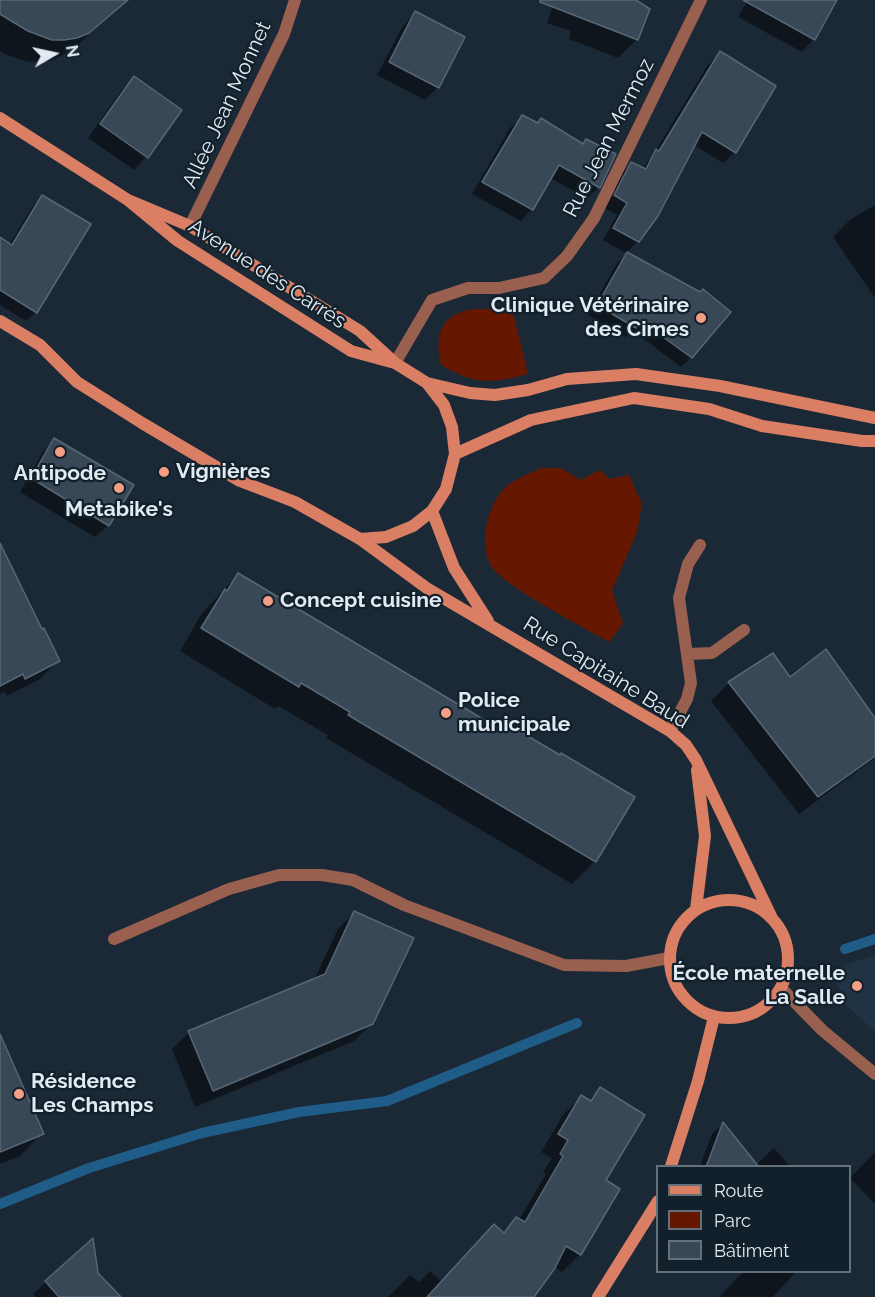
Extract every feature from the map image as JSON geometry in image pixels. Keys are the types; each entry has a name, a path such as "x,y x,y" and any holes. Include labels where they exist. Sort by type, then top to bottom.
{"main road":[{"name":"Avenue des Carrés","path":"0,118 128,200 178,241 351,351 395,363"},
{"name":"Avenue des Carrés","path":"128,200 190,226 360,331 395,363 427,383 444,405 452,427 455,454 446,489 432,511 413,526 386,537 360,539"},
{"path":"0,321 40,345 77,382 142,423 240,481 295,502 360,539"},
{"path":"427,383 495,396 567,379 636,374 720,386 875,418"},
{"path":"455,454 531,420 634,398 709,409 762,426 875,441"},
{"name":"Rue Capitaine Baud","path":"432,511 454,568 491,625"},
{"name":"Rue Capitaine Baud","path":"360,539 428,589 670,731 686,745 696,760 785,941 788,964 781,987"},
{"name":"Rue Capitaine Baud","path":"696,760 705,836 696,909"},
{"path":"772,918 749,903 723,900 696,909 676,930 669,958 674,984 690,1005 714,1017 740,1018 764,1007 781,987"},
{"path":"672,1165 698,1081 714,1017"},
{"path":"598,1297 656,1203"}],"street":[{"name":"Allée Jean Monnet","path":"190,226 284,34 295,0"},
{"name":"Rue Jean Mermoz","path":"395,363 432,300 468,288 499,288 544,278 567,256 594,218 701,0"},
{"path":"670,731 687,699 691,683 679,598 688,564 700,545"},
{"path":"688,654 712,653 744,630"},
{"path":"114,939 229,889 279,875 321,874 353,880 404,905 564,965 626,966 669,958"},
{"path":"781,987 822,1030 875,1074"}],"shaded area":[{"name":"École maternelle La Salle","path":"875,955 875,1032 844,1003 833,969"}],"green space":[{"path":"474,309 512,309 528,374 503,380 483,381 453,372 441,365 439,344 442,327 454,316"},
{"path":"542,468 561,468 580,480 600,470 609,479 629,475 642,504 637,532 612,591 623,623 609,642 526,594 497,573 488,559 485,542 486,530 496,499 514,481"}],"building":[{"path":"0,0 128,0 89,33 77,38 52,40 28,31 0,14"},
{"path":"540,0 636,0 650,9 638,40 540,2"},
{"path":"743,0 837,0 815,40"},
{"path":"415,11 465,37 439,88 389,62"},
{"path":"720,51 776,86 736,153 702,132 658,216 639,242 613,228 627,203 614,195 631,162 646,169 656,149 659,151"},
{"path":"134,76 182,110 148,158 100,124"},
{"path":"522,115 538,123 541,118 583,144 586,139 616,154 600,188 559,165 533,210 482,182"},
{"path":"42,195 91,224 37,313 0,290 0,237 12,245"},
{"path":"627,252 700,292 703,289 731,312 692,358 641,321 636,328 597,305"},
{"path":"54,438 134,485 109,526 31,478"},
{"path":"0,543 60,661 25,679 23,674 0,686"},
{"path":"238,573 498,728 502,721 635,797 596,862 348,715 350,712 301,683 299,687 201,628 225,589 227,591"},
{"path":"826,649 875,718 875,756 818,797 728,682 773,653 790,677"},
{"path":"354,911 414,938 373,1024 213,1091 188,1031 325,974"},
{"name":"Résidence Les Champs","path":"0,1034 44,1134 0,1152"},
{"path":"600,1087 645,1115 606,1180 620,1189 581,1255 566,1246 555,1268 534,1297 427,1297 494,1224 504,1233 516,1217 525,1222 563,1156 560,1154 568,1140 558,1134 581,1095 591,1101"},
{"path":"723,1122 757,1165 707,1165"},
{"path":"93,1238 98,1273 121,1297 59,1297 45,1281"}],"waterway":[{"path":"845,949 875,939"},
{"path":"0,1204 89,1168 202,1133 299,1112 387,1101 577,1023"}],"place":[{"name":"Clinique Vétérinaire des Cimes","path":"701,318"},
{"name":"Antipode","path":"60,452"},
{"name":"Vignières","path":"164,472"},
{"name":"Metabike's","path":"119,488"},
{"name":"Concept cuisine","path":"268,601"},
{"name":"Police municipale","path":"446,713"},
{"name":"École maternelle La Salle","path":"857,986"},
{"name":"Résidence Les Champs","path":"19,1094"}]}
